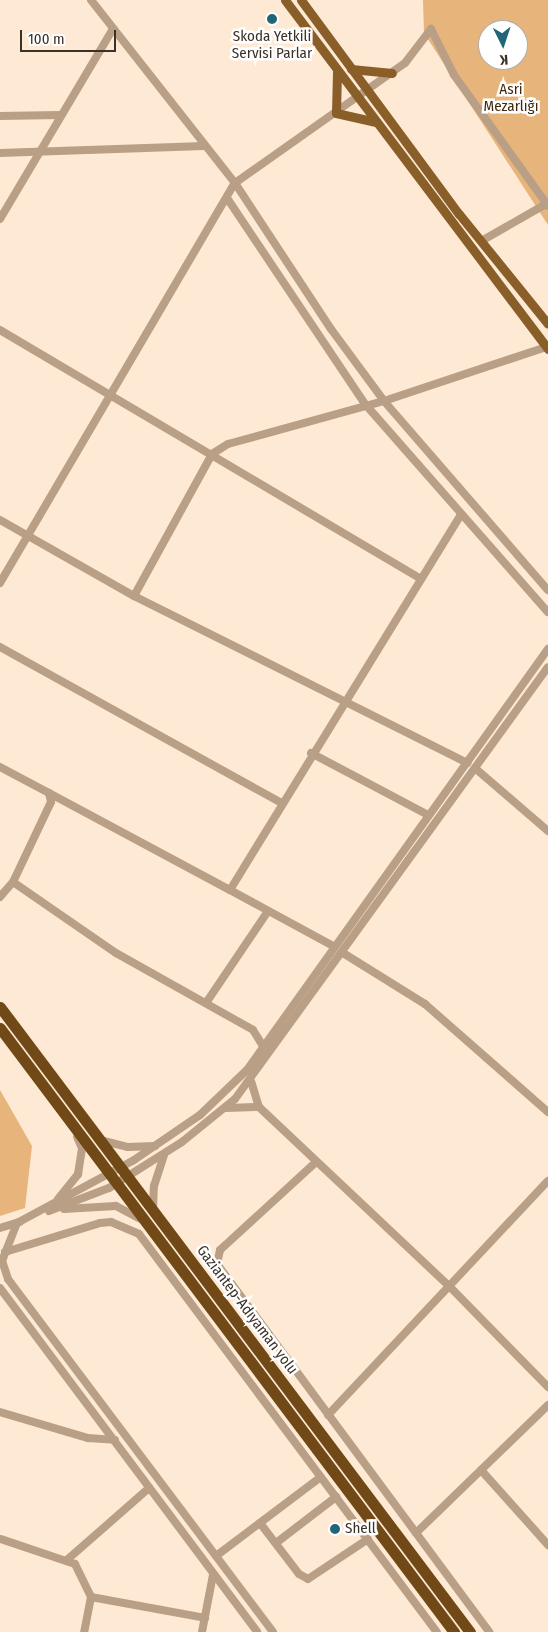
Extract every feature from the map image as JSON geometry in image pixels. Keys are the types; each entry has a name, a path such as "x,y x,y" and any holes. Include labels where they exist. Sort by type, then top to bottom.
{"highway":[{"name":"Gaziantep-Adıyaman yolu","path":"0,1007 100,1140 150,1226 454,1632"},
{"name":"Gaziantep-Adıyaman yolu","path":"0,1028 69,1121 153,1210 470,1632"}],"main road":[{"path":"285,0 547,348"},
{"path":"300,0 367,92 548,324"},
{"path":"337,69 340,84 336,113 376,122"},
{"path":"351,69 392,73"}],"street":[{"path":"91,0 235,183 384,401 548,590"},
{"path":"0,219 42,152 60,115 112,29"},
{"path":"0,583 235,183 392,73 431,29 454,75 547,205 483,240"},
{"path":"0,116 60,115"},
{"path":"0,153 204,146"},
{"path":"227,198 365,404 548,612"},
{"path":"0,330 112,394 420,578"},
{"path":"134,596 212,454 228,444 365,404 384,401 547,348"},
{"path":"230,890 342,701 461,514"},
{"path":"0,520 134,596 466,763"},
{"path":"0,647 282,803"},
{"path":"0,1228 50,1210 119,1175 154,1146 225,1093 263,1046 335,947 548,648"},
{"path":"273,1632 8,1279 2,1261 3,1250 17,1223 55,1203 164,1155 224,1108 250,1081 548,667"},
{"path":"311,753 428,815"},
{"path":"0,767 335,947"},
{"path":"476,769 548,831"},
{"path":"0,897 14,882 47,817 49,793"},
{"path":"14,882 116,953 253,1030 263,1046"},
{"path":"206,1003 268,911"},
{"path":"343,953 425,1004 548,1112"},
{"path":"250,1081 259,1107 451,1288 548,1387"},
{"path":"224,1108 259,1107"},
{"path":"55,1203 78,1174 81,1163 82,1148 69,1121"},
{"path":"100,1140 128,1146 154,1146"},
{"path":"153,1210 154,1186 164,1155"},
{"path":"316,1162 216,1256 220,1270 489,1632"},
{"path":"328,1415 451,1288 548,1181"},
{"path":"50,1210 116,1206 150,1226"},
{"path":"3,1250 100,1223 112,1222 139,1234 438,1632"},
{"path":"0,1288 257,1632"},
{"path":"416,1533 548,1405"},
{"path":"0,1412 88,1438 115,1440"},
{"path":"481,1470 548,1545"},
{"path":"216,1556 321,1477"},
{"path":"68,1559 149,1488"},
{"path":"276,1544 336,1497"},
{"path":"260,1523 299,1574 308,1579 368,1539"},
{"path":"0,1540 68,1559 75,1564 91,1597 84,1632"},
{"path":"202,1632 213,1575"},
{"path":"91,1597 205,1618"}],"green space":[{"name":"Asri Mezarlığı","path":"423,0 548,0 548,225 424,33"},
{"path":"0,1090 32,1146 25,1208 0,1216"}],"place":[{"name":"Skoda Yetkili Servisi Parlar","path":"272,19"},
{"name":"Shell","path":"335,1529"}]}
